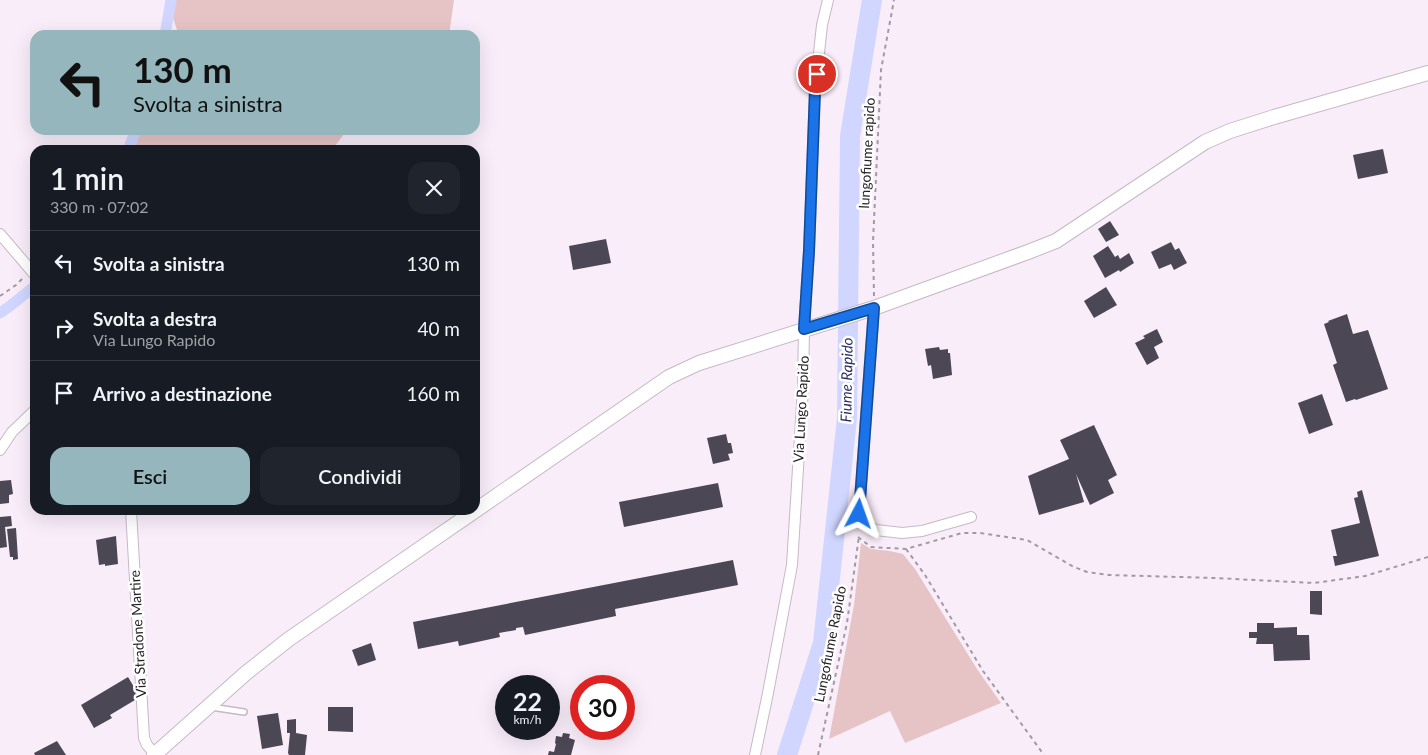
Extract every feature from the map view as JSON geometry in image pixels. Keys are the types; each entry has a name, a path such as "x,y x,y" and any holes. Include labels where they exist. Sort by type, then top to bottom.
{"main road":[{"path":"480,507 669,377 699,363 874,308 1056,241 1205,142 1230,131 1428,73"},
{"path":"154,755 246,673 289,639 469,515"}],"street":[{"name":"Via Lungo Rapido","path":"755,755 792,565 802,388 809,328 809,251 815,90 822,25 828,0"},
{"path":"0,234 30,269"},
{"path":"874,308 859,514 864,524 876,530 902,533 922,530 971,517"},
{"path":"0,450 12,432 30,415"},
{"name":"Via Stradone Martire","path":"131,515 144,738 154,755"}],"lane":[{"path":"208,706 228,711 244,712"}],"path":[{"name":"lungofiume rapido","path":"874,308 873,242 881,70 894,0"},
{"path":"0,296 30,274"},
{"path":"1044,755 983,671 925,575 906,549 962,533 980,533 1026,540 1086,572 1109,575 1314,583 1365,576 1428,557"},
{"name":"Lungofiume Rapido","path":"818,755 847,623 858,537 871,547 906,549"}],"shaded area":[{"path":"167,0 454,0 450,30 177,30"},
{"path":"132,135 343,135 336,145 130,145"},
{"path":"861,543 871,549 903,554 915,569 977,669 1001,703 905,743 890,711 829,739 854,605"}],"building":[{"path":"1383,149 1388,173 1358,179 1353,155"},
{"path":"1110,221 1119,235 1106,242 1098,229"},
{"path":"606,239 611,263 573,270 569,246"},
{"path":"1171,242 1175,250 1179,248 1187,263 1174,270 1171,264 1159,269 1151,252"},
{"path":"1108,246 1115,257 1118,255 1120,259 1129,253 1134,263 1120,272 1119,270 1105,278 1093,256"},
{"path":"1106,287 1117,305 1094,318 1084,301"},
{"path":"1347,314 1353,334 1368,330 1388,389 1346,402 1333,365 1337,363 1324,324"},
{"path":"1157,329 1163,342 1154,347 1159,358 1147,365 1135,343 1145,338 1143,336"},
{"path":"939,347 940,350 948,349 948,353 950,353 952,375 933,379 931,365 928,366 925,349"},
{"path":"1322,394 1333,425 1309,434 1298,403"},
{"path":"1094,425 1117,475 1108,480 1114,493 1090,505 1076,474 1084,502 1039,515 1028,476 1069,459 1060,440"},
{"path":"726,434 728,443 731,443 733,453 728,454 730,460 713,464 707,438"},
{"path":"11,480 13,494 9,495 9,503 0,504 0,481"},
{"path":"718,483 723,507 624,527 619,502"},
{"path":"1362,490 1379,556 1335,566 1333,556 1337,556 1331,530 1360,523 1354,498 1358,497 1357,492"},
{"path":"11,516 12,526 5,527 7,547 0,548 0,517"},
{"path":"16,528 18,559 13,560 13,557 10,557 7,529"},
{"path":"116,536 118,564 99,565 96,540"},
{"path":"733,560 738,585 615,609 616,616 525,635 523,627 499,633 500,637 459,646 458,641 418,649 413,622"},
{"path":"1310,591 1322,591 1322,615 1310,614"},
{"path":"1257,623 1274,623 1274,628 1297,627 1297,635 1309,635 1310,660 1274,661 1273,644 1256,644 1257,638 1249,638 1249,632 1257,632"},
{"path":"371,643 376,660 358,666 352,650"},
{"path":"128,677 140,697 110,715 112,718 94,728 81,705"},
{"path":"328,707 353,707 353,732 328,731"},
{"path":"278,713 283,745 262,749 257,716"},
{"path":"296,719 296,733 307,735 305,755 289,755 288,753 290,733 287,733 287,720"},
{"path":"563,733 570,734 570,740 575,740 571,755 548,755 549,751 554,752 555,740 560,740 560,737 562,737"},
{"path":"57,741 66,755 35,755 34,753"}],"waterway":[{"path":"166,30 171,0"},
{"name":"Fiume Rapido","path":"787,755 823,643 847,418 850,136 872,0"},
{"path":"130,145 134,135"},
{"path":"0,313 30,290"}],"route":[{"path":"817,74 804,329 874,308 859,514"}]}
